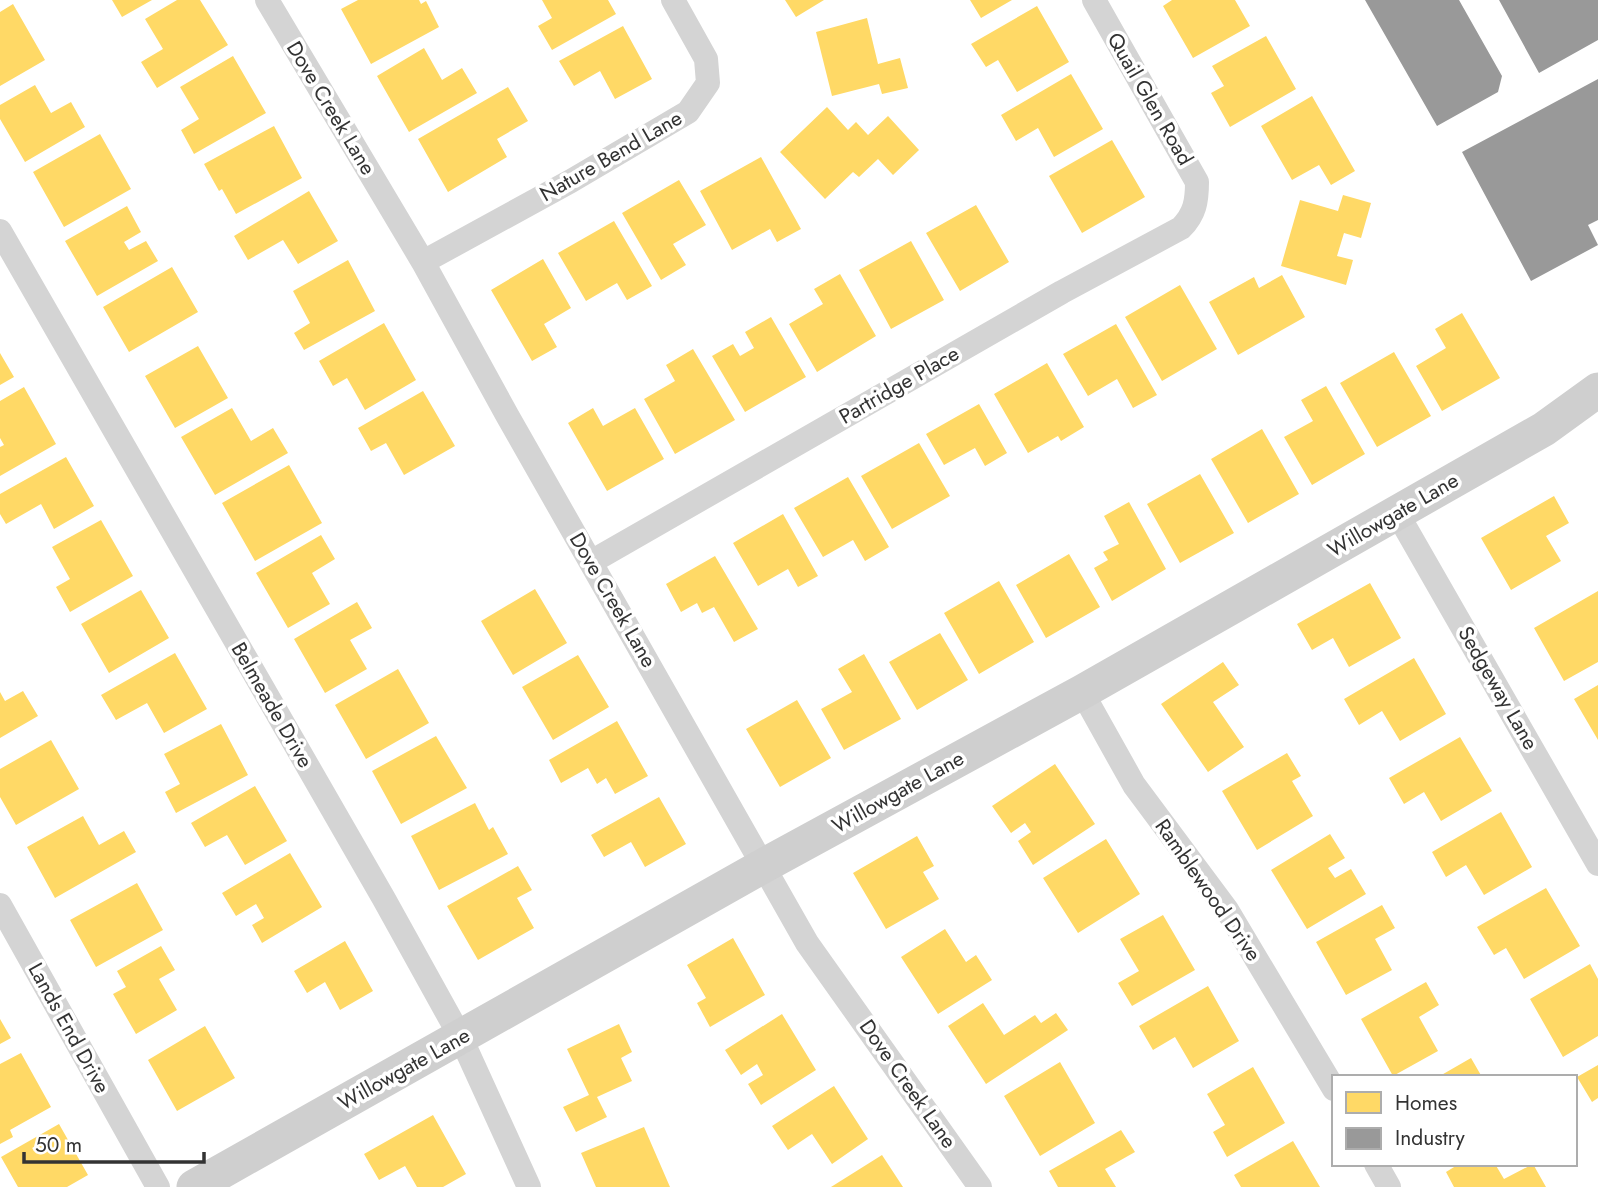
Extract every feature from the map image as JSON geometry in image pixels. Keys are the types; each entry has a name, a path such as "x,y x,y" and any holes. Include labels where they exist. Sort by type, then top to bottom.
{"street":[{"name":"Dove Creek Lane","path":"267,0 423,262 807,943 979,1187"},
{"name":"Nature Bend Lane","path":"423,262 571,181 688,112 708,83 706,60 673,0"},
{"name":"Quail Glen Road","path":"1094,0 1197,182 1197,200"},
{"name":"Partridge Place","path":"591,562 1062,292 1181,228 1191,218 1197,200"},
{"name":"Belmeade Drive","path":"0,231 461,1038 529,1187"},
{"name":"Willowgate Lane","path":"194,1187 763,866 1082,692 1544,429 1598,390"},
{"name":"Sedgeway Lane","path":"1397,513 1598,864"},
{"name":"Ramblewood Drive","path":"1082,692 1134,785 1227,910 1332,1086"},
{"name":"Lands End Drive","path":"0,905 158,1187"},
{"path":"1377,1166 1390,1187"}],"building: Homes":[{"path":"112,0 152,0 122,17"},
{"path":"177,0 200,0 228,45 157,88 141,62 163,49 145,19"},
{"path":"358,0 419,0 421,4 426,1 439,27 371,64 341,9"},
{"path":"542,0 608,0 616,14 552,50 538,26 552,18"},
{"path":"785,0 824,0 796,17"},
{"path":"970,0 1012,0 981,18"},
{"path":"1172,0 1235,0 1250,26 1193,58 1163,6"},
{"path":"13,4 45,60 0,86 0,12"},
{"path":"1037,6 1069,62 1017,92 998,60 986,67 971,44"},
{"path":"867,18 878,64 900,58 908,88 882,94 879,84 832,96 816,32"},
{"path":"623,26 652,79 615,99 600,71 574,86 559,61"},
{"path":"1266,36 1296,89 1230,127 1211,93 1224,86 1212,66"},
{"path":"424,48 442,80 462,68 477,93 409,132 377,76"},
{"path":"233,56 266,113 194,154 181,130 199,119 180,87"},
{"path":"1071,74 1103,129 1054,157 1038,128 1016,141 1001,115"},
{"path":"35,85 51,113 71,102 85,127 25,162 0,119 0,105"},
{"path":"508,87 528,121 497,139 507,157 448,192 418,139"},
{"path":"1312,96 1355,171 1331,185 1319,165 1292,180 1261,126"},
{"path":"827,107 848,130 856,122 868,135 888,116 919,150 893,175 878,159 859,177 853,172 825,199 780,152"},
{"path":"274,126 302,178 236,214 204,164"},
{"path":"100,134 131,189 64,227 33,172"},
{"path":"1112,140 1145,197 1082,233 1049,176"},
{"path":"761,157 801,229 777,242 770,229 732,250 700,191"},
{"path":"679,180 706,225 673,244 686,265 661,280 622,213"},
{"path":"309,191 338,241 298,264 283,240 248,260 234,236"},
{"path":"1343,195 1371,203 1361,238 1344,233 1337,256 1353,260 1346,285 1281,266 1300,200 1338,211"},
{"path":"976,205 1009,262 960,291 926,233"},
{"path":"127,206 141,232 124,242 129,250 146,241 158,261 97,296 65,241"},
{"path":"614,221 652,286 627,300 617,283 586,301 558,253"},
{"path":"911,241 944,300 891,329 859,270"},
{"path":"543,259 571,308 544,324 557,347 532,361 491,290"},
{"path":"348,260 375,311 304,350 294,333 310,323 293,291"},
{"path":"172,267 198,312 129,352 103,307"},
{"path":"840,274 876,336 817,372 789,324 823,304 814,289"},
{"path":"1282,275 1305,317 1238,355 1209,302 1254,277 1259,288"},
{"path":"1180,285 1217,349 1162,381 1125,317"},
{"path":"1462,313 1500,378 1442,411 1416,366 1446,348 1435,329"},
{"path":"771,317 806,377 745,412 712,356 733,344 740,356 754,348 745,332"},
{"path":"384,323 416,380 365,410 347,378 333,386 319,361"},
{"path":"1116,324 1157,395 1133,408 1117,379 1088,396 1063,354"},
{"path":"198,346 228,398 175,428 145,376"},
{"path":"693,349 735,420 675,454 644,399 675,381 666,365"},
{"path":"1394,352 1431,416 1377,447 1340,383"},
{"path":"0,353 14,377 0,385"},
{"path":"1047,363 1084,427 1061,441 1058,436 1028,453 994,394"},
{"path":"1326,386 1365,454 1312,485 1284,437 1313,421 1301,400"},
{"path":"24,387 56,444 0,476 0,447 4,445 0,438 0,401"},
{"path":"423,391 455,446 404,475 386,443 371,451 358,428"},
{"path":"979,404 1007,453 985,466 975,448 944,465 926,434"},
{"path":"232,408 251,441 273,428 288,453 215,495 181,437"},
{"path":"593,408 603,426 635,408 664,459 607,491 568,423"},
{"path":"1262,429 1299,494 1248,523 1211,459"},
{"path":"919,443 950,496 892,529 861,476"},
{"path":"66,457 94,506 54,529 41,504 6,524 0,514 0,494"},
{"path":"289,465 322,523 255,561 222,503"},
{"path":"1200,474 1234,533 1180,563 1147,504"},
{"path":"848,477 889,547 865,561 853,540 823,557 794,508"},
{"path":"1554,496 1569,523 1546,536 1561,561 1511,590 1481,538"},
{"path":"1129,502 1166,569 1112,601 1094,568 1108,560 1103,552 1119,544 1104,516"},
{"path":"783,514 818,576 798,587 788,569 758,586 733,543"},
{"path":"101,520 133,576 70,612 56,587 70,579 52,547"},
{"path":"321,535 335,559 312,573 330,604 288,628 256,573"},
{"path":"1069,554 1100,607 1046,638 1016,585"},
{"path":"715,556 758,629 734,642 714,607 702,613 697,603 681,612 666,584"},
{"path":"999,581 1034,642 979,674 944,613"},
{"path":"1370,583 1401,638 1349,667 1333,638 1312,650 1297,624"},
{"path":"535,589 567,643 513,675 481,621"},
{"path":"141,590 169,638 109,673 81,624"},
{"path":"1598,591 1598,662 1564,681 1534,628"},
{"path":"357,602 372,628 350,640 367,669 325,693 294,639"},
{"path":"940,633 968,680 917,710 889,662"},
{"path":"175,653 207,709 164,733 147,703 116,720 101,695"},
{"path":"864,654 901,719 844,750 821,709 852,692 838,669"},
{"path":"578,655 609,707 553,740 522,687"},
{"path":"1414,658 1446,714 1400,741 1382,711 1359,725 1344,699"},
{"path":"1223,662 1239,685 1213,702 1244,747 1208,772 1161,704"},
{"path":"398,669 429,723 366,759 335,705"},
{"path":"1598,685 1598,740 1574,699"},
{"path":"23,691 38,716 0,738 0,692 5,701"},
{"path":"797,700 831,758 780,787 746,729"},
{"path":"617,721 648,776 615,794 606,778 597,784 588,768 561,783 549,760"},
{"path":"221,724 248,775 176,813 165,792 180,784 164,754"},
{"path":"436,736 467,788 401,824 372,771"},
{"path":"1460,737 1492,791 1441,821 1424,792 1404,804 1389,778"},
{"path":"51,740 79,789 16,825 0,797 0,769"},
{"path":"1287,753 1301,776 1292,781 1313,816 1257,850 1222,791"},
{"path":"1055,764 1095,824 1033,865 1018,841 1031,832 1025,823 1011,833 992,806"},
{"path":"255,786 287,841 245,865 227,835 205,847 191,823"},
{"path":"659,797 686,844 645,867 631,842 604,857 591,835"},
{"path":"475,803 489,830 493,827 508,854 439,890 411,836"},
{"path":"1501,812 1532,867 1484,895 1466,865 1446,877 1432,852"},
{"path":"83,816 99,845 124,831 136,852 55,898 27,847"},
{"path":"1330,834 1345,858 1328,868 1335,878 1351,869 1366,894 1307,929 1271,870"},
{"path":"917,836 934,866 923,872 939,899 886,929 853,873"},
{"path":"1106,839 1140,894 1078,933 1043,878"},
{"path":"290,853 322,907 262,943 252,925 264,918 256,904 236,916 222,893"},
{"path":"518,866 532,890 517,898 534,928 478,960 447,906"},
{"path":"137,883 163,930 96,967 70,920"},
{"path":"1546,888 1580,946 1524,979 1506,948 1494,955 1477,927"},
{"path":"1382,905 1395,928 1375,939 1392,970 1346,995 1316,942"},
{"path":"1163,915 1195,970 1132,1006 1118,983 1139,971 1120,939"},
{"path":"945,929 966,962 976,955 992,980 938,1014 901,957"},
{"path":"733,938 765,995 710,1027 697,1003 706,998 687,965"},
{"path":"345,941 373,991 340,1010 325,982 307,993 294,971"},
{"path":"161,946 175,970 159,979 177,1010 136,1034 113,994 126,987 117,971"},
{"path":"1590,964 1598,979 1598,1036 1563,1057 1530,999"},
{"path":"1426,982 1439,1005 1419,1017 1438,1051 1392,1075 1361,1019"},
{"path":"1208,986 1239,1041 1193,1068 1175,1037 1153,1050 1139,1026"},
{"path":"983,1003 1004,1035 1035,1015 1041,1023 1056,1013 1068,1030 986,1084 948,1026"},
{"path":"782,1014 816,1070 761,1105 748,1084 763,1075 757,1064 741,1075 725,1050"},
{"path":"0,1019 11,1038 0,1044"},
{"path":"619,1024 632,1052 621,1058 632,1081 597,1097 607,1117 576,1132 563,1107 589,1095 567,1049"},
{"path":"205,1026 235,1078 177,1111 148,1060"},
{"path":"21,1053 51,1107 10,1130 13,1137 0,1144 0,1064"},
{"path":"1471,1058 1481,1075 1441,1075"},
{"path":"1060,1062 1095,1123 1040,1156 1004,1096"},
{"path":"1598,1065 1598,1098 1592,1102 1577,1077"},
{"path":"1253,1067 1285,1123 1227,1157 1213,1132 1225,1125 1207,1094"},
{"path":"834,1086 868,1139 832,1164 812,1134 788,1150 772,1126"},
{"path":"433,1115 466,1174 443,1187 417,1187 405,1166 379,1180 364,1154"},
{"path":"59,1124 88,1175 67,1187 18,1187 1,1157"},
{"path":"644,1127 670,1187 596,1187 581,1153"},
{"path":"1121,1130 1135,1152 1105,1169 1116,1187 1058,1187 1049,1171"},
{"path":"1293,1141 1320,1187 1241,1187 1234,1175"},
{"path":"882,1155 903,1187 831,1187"},
{"path":"1456,1166 1496,1166 1504,1179 1534,1166 1546,1187 1454,1187 1446,1172"}],"building: Industry":[{"path":"1365,0 1459,0 1502,76 1498,92 1437,126"},
{"path":"1499,0 1598,0 1598,40 1539,73"},
{"path":"1598,79 1598,220 1588,225 1598,245 1531,281 1462,152"}]}
